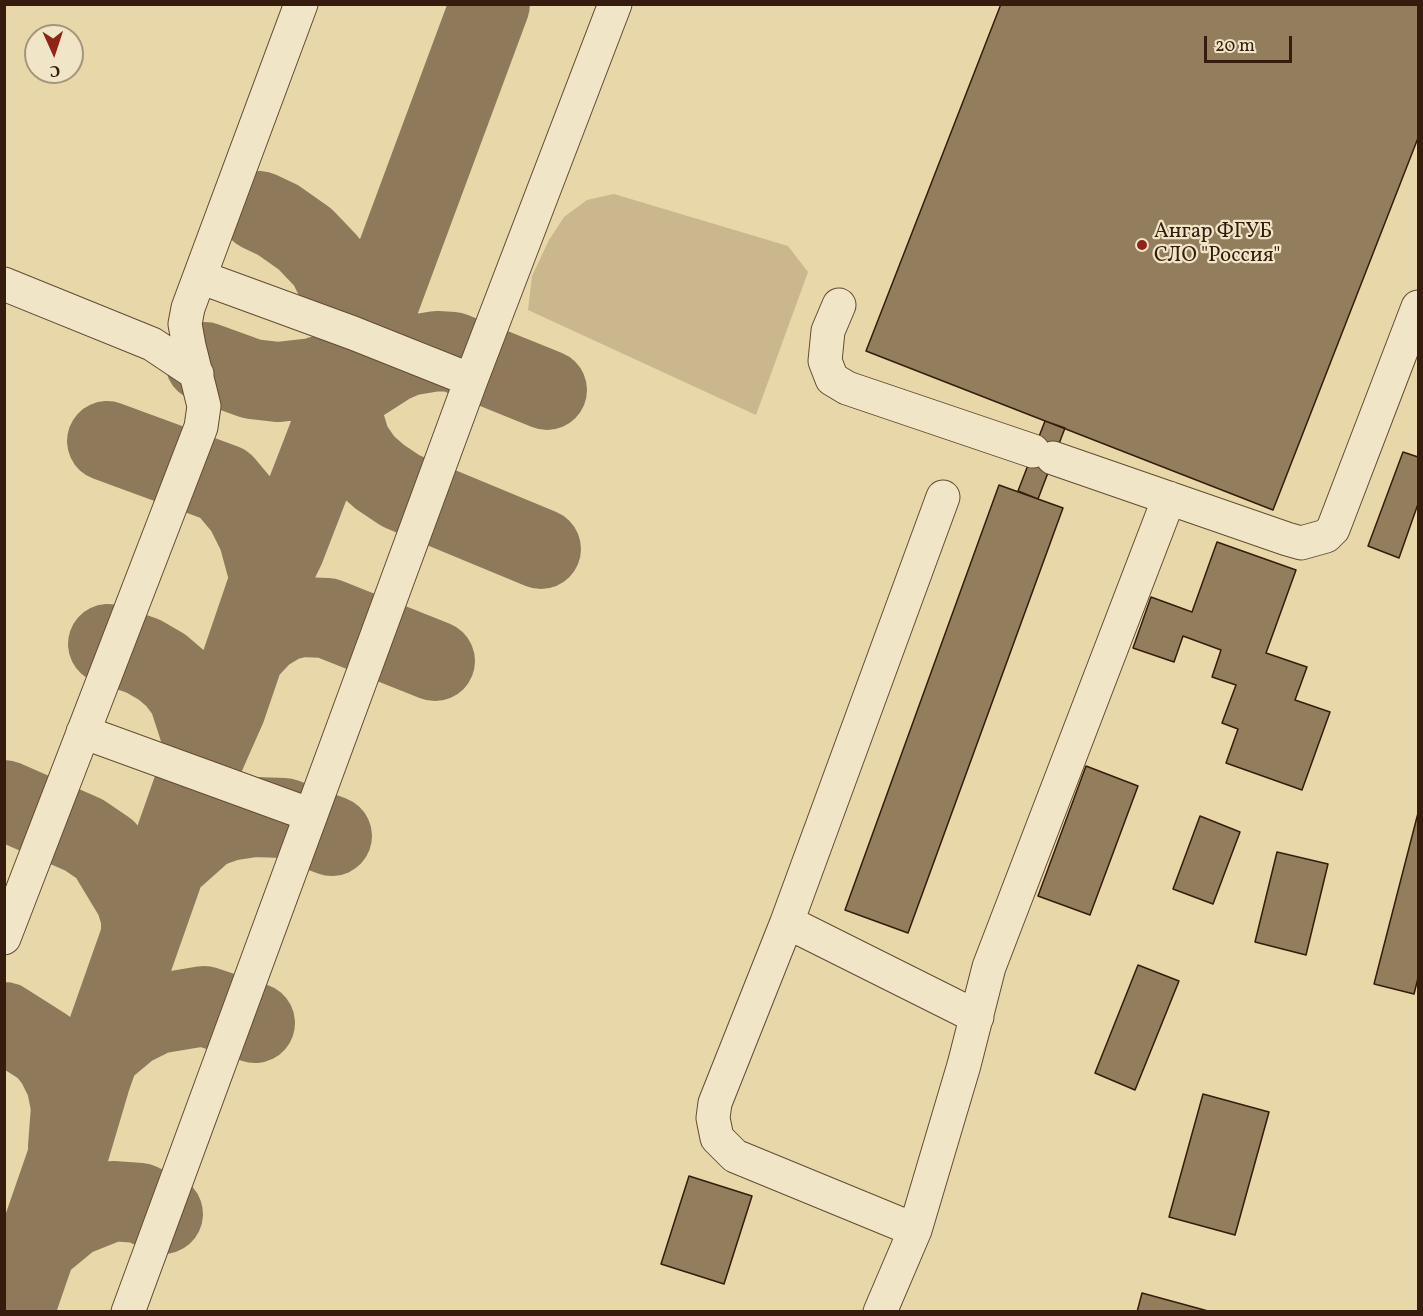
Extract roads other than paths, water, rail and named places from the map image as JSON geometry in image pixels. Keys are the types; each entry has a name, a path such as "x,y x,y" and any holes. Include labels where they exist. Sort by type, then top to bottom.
{"lane":[{"path":"4,938 201,427 204,406 185,324 188,308 301,4"},
{"path":"128,1311 471,380 615,4"},
{"path":"200,277 353,333 471,380"},
{"path":"4,284 153,344 197,374"},
{"path":"839,305 827,341 825,361 832,379 847,388 1287,539 1307,542 1326,536 1333,529 1419,307"},
{"path":"915,1230 735,1156 717,1138 713,1118 715,1104 787,922 943,497"},
{"path":"880,1311 915,1230 989,967 1168,498"},
{"path":"83,732 311,815"},
{"path":"787,922 976,1017"}],"place":[{"name":"Ангар ФГУБ СЛО \"Россия\"","path":"1142,245"}]}
